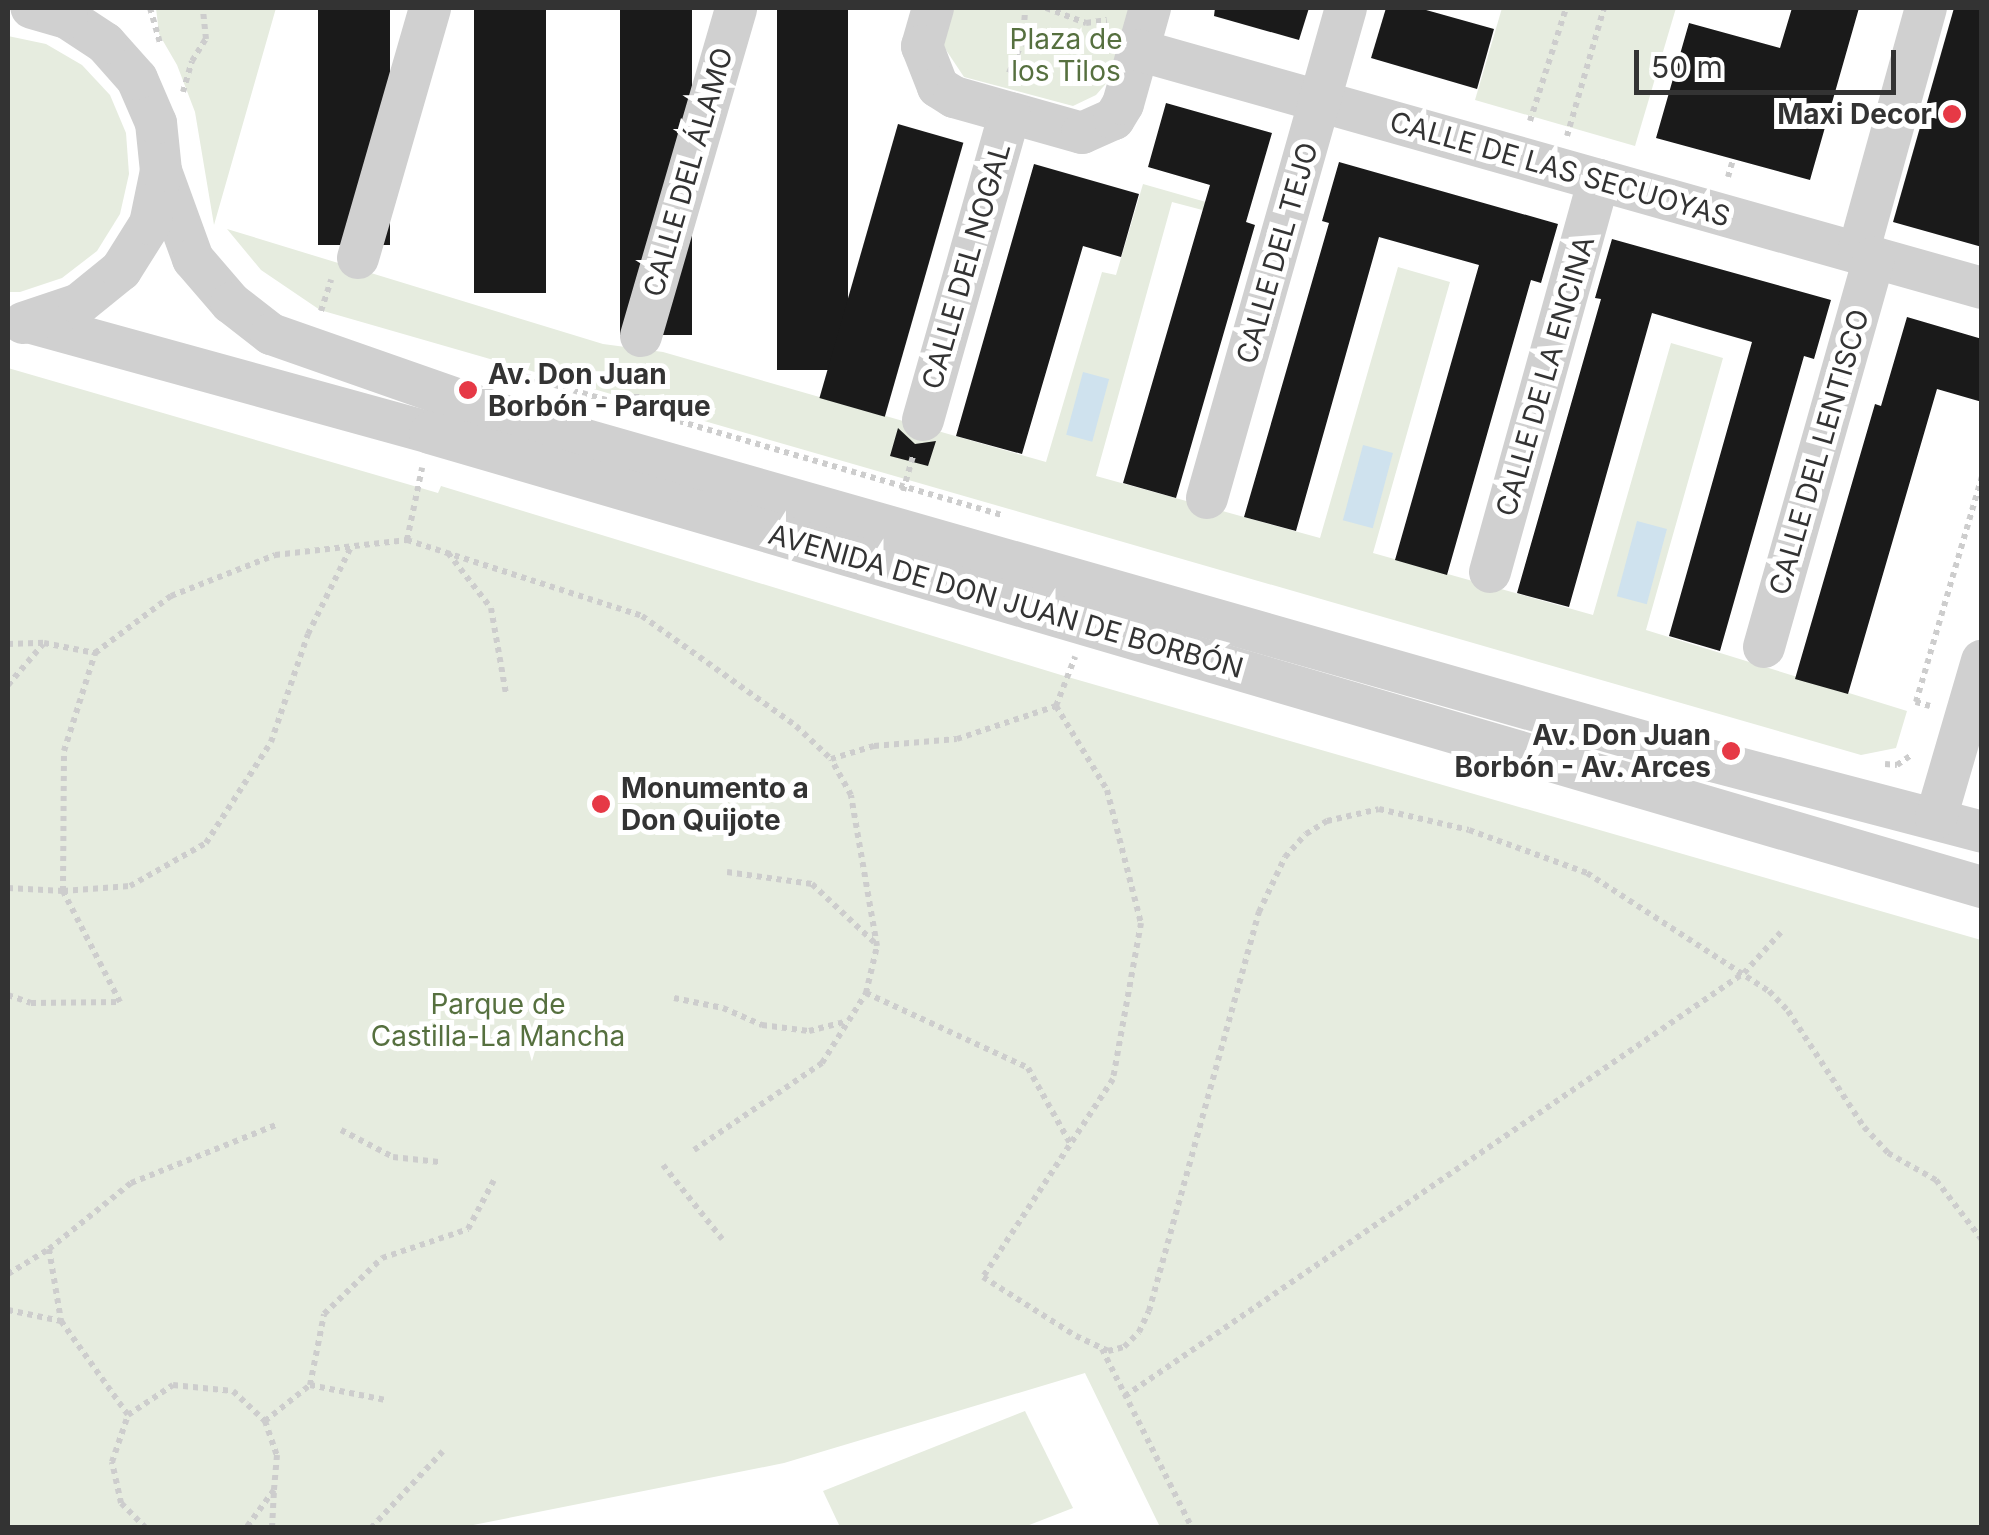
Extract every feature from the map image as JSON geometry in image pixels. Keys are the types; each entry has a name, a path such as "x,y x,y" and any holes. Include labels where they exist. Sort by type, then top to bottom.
{"street":[{"path":"18,323 79,304 121,270 150,224 161,172 156,124 107,25 31,8"},
{"path":"358,258 430,8"},
{"name":"CALLE DEL ÁLAMO","path":"641,336 736,8"},
{"path":"933,8 922,46 938,86 954,97 1082,133 1114,119 1123,104 1134,26"},
{"name":"CALLE DEL TEJO","path":"1207,498 1346,8"},
{"name":"CALLE DEL LENTISCO","path":"1764,647 1926,8"},
{"name":"CALLE DE LAS SECUOYAS","path":"1134,26 1320,101 1982,288"},
{"name":"CALLE DEL NOGAL","path":"923,420 998,110"},
{"name":"AVENIDA DE DON JUAN DE BORBÓN","path":"161,172 193,259 231,303 271,334 519,421 1693,756 1982,832"},
{"name":"CALLE DE LA ENCINA","path":"1490,572 1600,180"},
{"name":"AVENIDA DE DON JUAN DE BORBÓN","path":"18,323 430,433 1982,887"},
{"path":"1936,818 1941,739 1982,662"}],"path":[{"path":"183,93 192,61 206,40 203,8"},
{"path":"998,110 1023,40 1025,8"},
{"path":"1046,8 1086,22 1134,26"},
{"path":"1538,163 1566,8"},
{"path":"1538,163 1604,8"},
{"path":"302,309 324,318"},
{"path":"623,450 635,409 641,336"},
{"path":"489,366 1019,520"},
{"path":"893,528 923,420"},
{"path":"407,540 430,433"},
{"path":"1865,764 1898,764 1941,739 1933,707 1916,702 1982,477"},
{"path":"8,996 31,1003 120,1002 63,891 64,751 95,652 172,596 275,555 407,540 642,616 796,726 832,759 852,795 878,946 866,993 822,1063 694,1150"},
{"path":"8,888 63,891 130,886 206,842 270,742 308,634 352,544"},
{"path":"448,552 490,608 506,694"},
{"path":"8,644 44,643 95,652"},
{"path":"8,685 44,643"},
{"path":"1056,706 1075,656"},
{"path":"832,759 874,746 957,738 1056,706"},
{"path":"1056,706 1108,790 1141,922 1113,1079 983,1277 1101,1348 1192,1528"},
{"path":"1101,1348 1124,1347 1139,1332 1149,1311 1258,912 1285,858 1306,834 1327,821 1379,809 1469,830 1587,873 1744,974 1788,1010 1864,1127 1888,1153 1936,1180 1982,1240"},
{"path":"728,872 812,884 878,946"},
{"path":"1125,1396 1744,974 1781,932"},
{"path":"866,993 1028,1068 1070,1143"},
{"path":"674,998 723,1008 762,1025 809,1031 849,1020"},
{"path":"8,1274 48,1249 131,1183 276,1126"},
{"path":"341,1130 393,1157 439,1162"},
{"path":"663,1165 722,1239"},
{"path":"265,1421 310,1385 324,1314 382,1258 468,1229 494,1180"},
{"path":"48,1249 60,1321 128,1415"},
{"path":"8,1310 60,1321"},
{"path":"146,1528 121,1503 112,1462 128,1415 173,1384 233,1391 265,1421 277,1454 272,1528"},
{"path":"310,1385 386,1400"},
{"path":"371,1528 443,1452"},
{"path":"246,1528 274,1490"}],"green space":[{"path":"156,8 276,8 214,225 195,112 177,65 159,34"},
{"name":"Plaza de los Tilos","path":"953,8 1132,8 1110,79 1096,95 1073,106 964,77 942,44"},
{"path":"1502,8 1676,8 1635,146 1475,100"},
{"path":"8,36 46,44 82,65 110,95 126,133 129,174 120,214 97,251 62,278 20,292 8,292"},
{"path":"1143,184 1213,204 1210,212 1172,202 1096,476 1320,538 1398,267 1450,282 1373,553 1593,615 1671,343 1723,358 1646,630 1907,711 1896,748 1861,755 320,310 261,270 227,229 603,344 663,352 1046,462 1102,272 1116,275"},
{"name":"Parque de Castilla-La Mancha","path":"8,368 438,493 441,486 1061,675 1981,940 1981,1527 1160,1527 1085,1373 784,1463 463,1527 8,1527"},
{"path":"1025,1411 1073,1508 1024,1527 840,1527 823,1491"}],"water":[{"path":"1083,372 1109,379 1092,442 1066,435"},
{"path":"1363,445 1393,453 1373,528 1343,520"},
{"path":"1637,521 1667,529 1647,604 1617,596"}],"building":[{"path":"318,8 390,8 390,245 318,245"},
{"path":"474,8 546,8 546,293 474,293"},
{"path":"620,8 692,8 692,335 620,335"},
{"path":"777,8 848,8 848,370 777,370"},
{"path":"1215,8 1309,8 1299,40 1214,16"},
{"path":"1386,8 1419,8 1494,29 1477,89 1371,58"},
{"path":"1792,8 1859,8 1810,180 1656,138 1689,23 1780,48"},
{"name":"Maxi Decor","path":"1954,8 1982,8 1982,247 1893,222"},
{"path":"1166,103 1272,133 1246,222 1255,225 1176,498 1123,483 1210,185 1148,167"},
{"path":"898,124 963,143 885,417 819,398"},
{"path":"1339,162 1558,224 1541,283 1531,280 1447,575 1395,560 1479,265 1379,237 1296,531 1244,517 1329,223 1322,221"},
{"path":"1034,164 1139,194 1121,257 1083,246 1022,454 956,436"},
{"path":"1612,239 1831,300 1814,359 1804,356 1720,651 1669,636 1752,342 1652,313 1569,607 1517,593 1601,299 1595,298"},
{"path":"1907,317 1982,339 1982,402 1937,389 1848,694 1795,679 1875,404 1881,406"},
{"path":"898,428 915,444 936,441 928,466 890,456"}],"place":[{"name":"Maxi Decor","path":"1952,114"},
{"name":"Av. Don Juan Borbón - Parque","path":"468,390"},
{"name":"Av. Don Juan Borbón - Av. Arces","path":"1731,751"},
{"name":"Monumento a Don Quijote","path":"601,804"}]}
